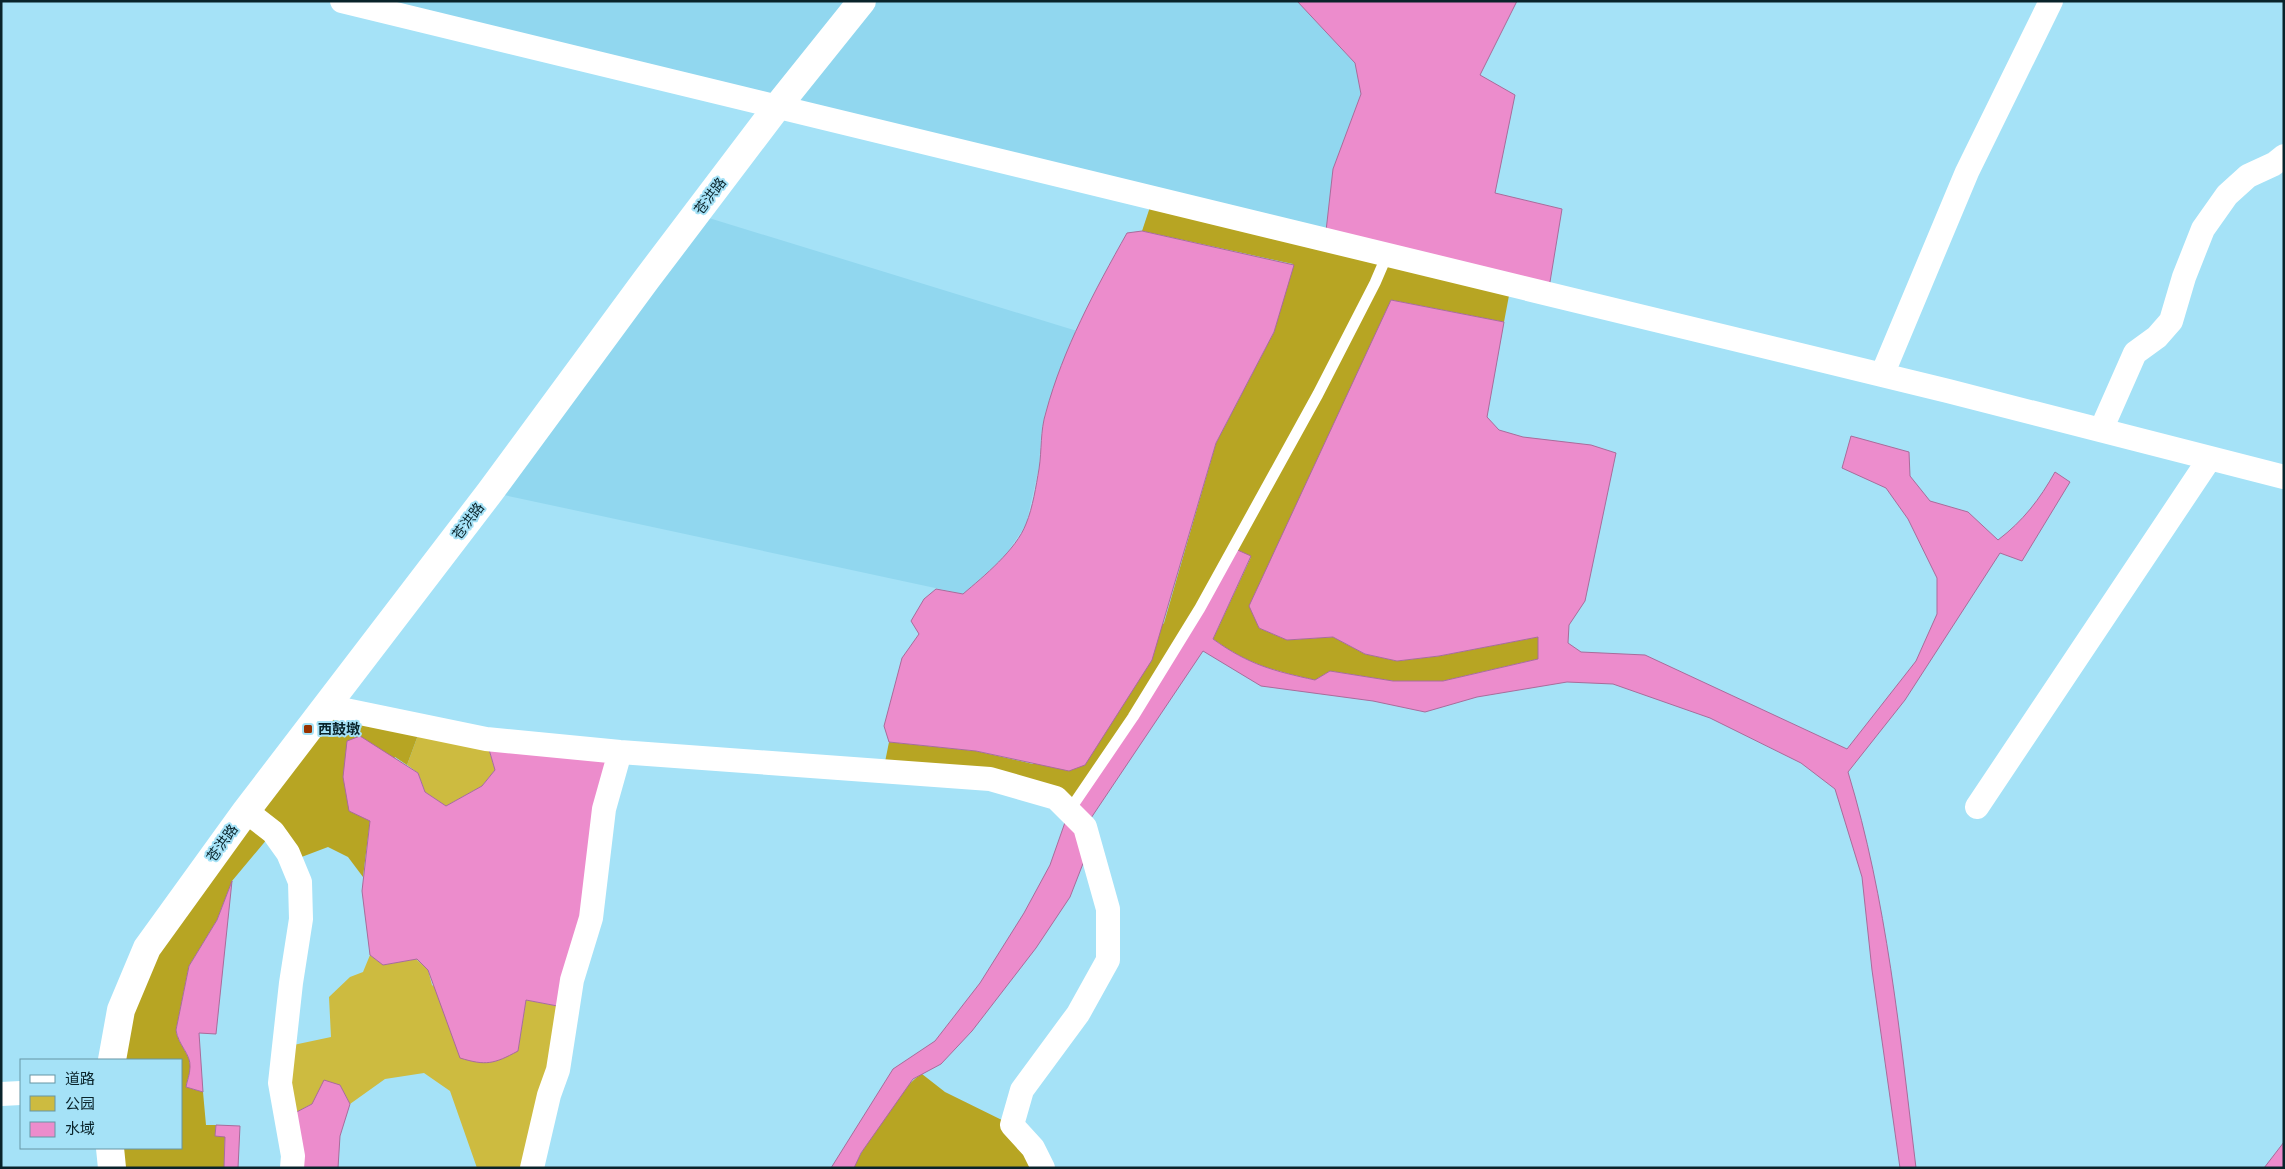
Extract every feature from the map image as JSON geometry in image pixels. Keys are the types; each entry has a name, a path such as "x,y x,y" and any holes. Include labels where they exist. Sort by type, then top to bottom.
{"main road":[{"name":"苍洪路","path":"112,1059 121,1010 147,948 330,707 646,280 862,1"},
{"path":"780,108 867,1"},
{"path":"119,1059 128,1010 153,949 249,814"},
{"path":"104,1149 106,1168"},
{"path":"110,1149 112,1168"}],"street":[{"path":"342,1 1882,375 2284,477"},
{"path":"1882,375 1967,172 2051,1"},
{"path":"2101,430 2135,353 2157,337 2171,321 2184,277 2203,229 2227,195 2248,176 2274,164 2284,156"},
{"path":"1977,807 2210,458"},
{"path":"330,707 486,739 620,752 990,779 1056,798 1085,827 1108,909 1108,960 1078,1014 1022,1090 1012,1125 1033,1148 1043,1168"},
{"path":"532,1168 549,1095 558,1070 572,980 591,918 604,808 620,752"},
{"path":"249,814 273,832 288,853 300,882 301,919 290,983 280,1083 293,1156 292,1168"},
{"path":"1,1094 20,1093"}],"lane":[{"path":"1069,811 1133,717 1200,608 1318,394 1375,283 1387,255"}],"shaded area":[{"path":"342,1 1297,1 1355,63 1361,94 1333,169 1325,240"},
{"path":"1153,198 1511,285 1504,322 1391,300 1259,628 1287,640 1333,637 1365,654 1397,661 1439,656 1538,637 1538,659 1443,681 1393,681 1330,671 1315,680 1262,666 1238,655 1213,639 1251,557 1069,811 1056,798 883,772 889,742 976,751 1033,764 1164,623 1216,443 1274,332 1293,264 1142,231"},
{"path":"696,214 1077,331 1060,369 1045,413 1041,435 1039,467 1026,525 1004,557 963,594 490,492"},
{"path":"326,706 421,727 407,765 395,757 370,821 363,877 348,857 328,847 291,861 273,832 232,881 217,920 189,966 176,1030 190,1062 190,1072 186,1087 203,1092 206,1125 216,1125 215,1136 225,1136 224,1168 106,1168 105,1149 182,1149 182,1059 112,1059 121,1010"},
{"path":"922,1074 945,1092 1012,1125 1030,1168 854,1168 874,1131 894,1103 913,1080"}],"green space":[{"path":"421,727 486,739 495,770 482,786 446,806 425,792 418,773 407,765"},
{"path":"370,955 383,965 416,959 428,970 432,985 518,1051 526,1000 568,1008 532,1168 477,1168 450,1091 424,1073 385,1079 350,1104 340,1085 312,1104 287,1117 284,1047 331,1037 329,997 350,977 363,972"}],"water":[{"path":"1297,1 1517,1 1480,75 1515,95 1495,193 1562,209 1548,294 1325,240 1333,169 1361,94 1355,63"},
{"path":"1142,231 1294,265 1274,332 1216,443 1152,660 1085,765 1069,771 976,751 889,742 884,726 902,658 919,634 911,621 924,599 936,589 963,594 999,562 1021,534 1034,497 1044,419 1061,365 1092,298 1127,233"},
{"path":"1391,300 1504,322 1487,417 1499,430 1523,437 1591,445 1616,453 1585,601 1569,625 1568,643 1581,652 1645,655 1847,749 1916,661 1937,614 1937,578 1908,519 1886,488 1842,468 1851,436 1909,452 1910,476 1930,501 1968,512 1998,540 2030,509 2055,472 2070,482 2022,561 2000,553 1905,700 1848,772 1873,869 1891,968 1916,1168 1900,1168 1872,970 1862,877 1835,789 1801,763 1710,718 1613,684 1567,682 1477,697 1425,712 1373,701 1261,686 1203,651 1085,827 1084,861 1070,897 1036,948 972,1031 941,1064 913,1079 861,1153 854,1168 831,1168 893,1069 935,1041 980,983 1024,913 1050,865 1069,811 1233,548 1251,556 1213,639 1238,655 1262,666 1315,680 1330,671 1393,681 1443,681 1538,659 1538,637 1439,656 1397,661 1365,654 1333,637 1287,640 1259,628 1249,606"},
{"path":"360,736 418,773 425,792 446,806 482,786 495,770 486,739 620,752 568,1008 526,1000 518,1051 502,1059 483,1063 460,1058 428,970 417,959 383,965 370,955 362,891 370,821 349,811 343,777 347,741"},
{"path":"232,881 216,1034 199,1033 203,1092 186,1087 190,1072 190,1062 176,1030 189,966 217,920"},
{"path":"324,1080 340,1085 350,1104 340,1136 338,1168 292,1168 287,1117 312,1104"},
{"path":"216,1125 240,1126 238,1168 224,1168 225,1137 215,1136"},
{"path":"2284,1142 2284,1168 2264,1168"}],"place":[{"name":"西鼓墩","path":"308,729"}]}
